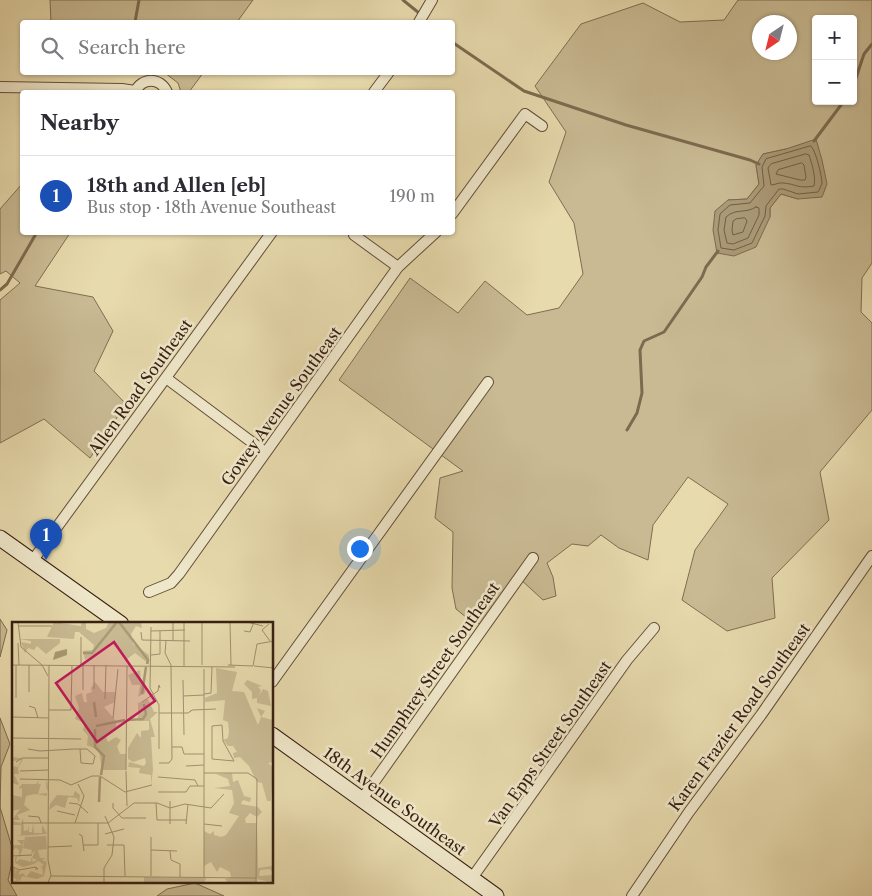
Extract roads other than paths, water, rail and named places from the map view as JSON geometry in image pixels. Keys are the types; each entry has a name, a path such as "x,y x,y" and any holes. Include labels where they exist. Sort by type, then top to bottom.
{"street":[{"path":"420,20 432,0"},
{"path":"376,90 387,75"},
{"path":"136,90 141,83 151,80 161,84 166,90"},
{"path":"0,87 126,90"},
{"path":"455,210 525,114 542,126"},
{"name":"Allen Road Southeast","path":"33,560 270,235"},
{"name":"Gowey Avenue Southeast","path":"149,592 171,583 179,574 398,268 433,235"},
{"path":"354,236 398,268"},
{"path":"166,378 265,452"},
{"path":"274,679 488,382"},
{"path":"0,538 118,622"},
{"name":"Karen Frazier Road Southeast","path":"632,896 689,812 761,715 872,556"},
{"name":"Humphrey Street Southeast","path":"362,799 533,558"},
{"name":"Van Epps Street Southeast","path":"472,878 628,660 654,628"},
{"name":"18th Avenue Southeast","path":"274,736 496,896"}],"water":[{"path":"816,139 827,184 822,197 798,199 781,194 770,208 770,217 756,247 734,256 717,253 713,230 715,211 728,200 747,199 759,184 756,165 763,154"}],"waterway":[{"path":"135,20 139,0"},
{"path":"403,0 419,13"},
{"path":"455,44 524,91 626,125 759,164"},
{"path":"857,75 864,54 872,44"},
{"path":"814,141 841,105"},
{"path":"0,290 7,284 35,235"},
{"path":"627,430 637,413 642,393 640,350 644,341 664,332 718,251"}],"place":[{"name":"18th and Allen [eb]","path":"46,560"}]}
